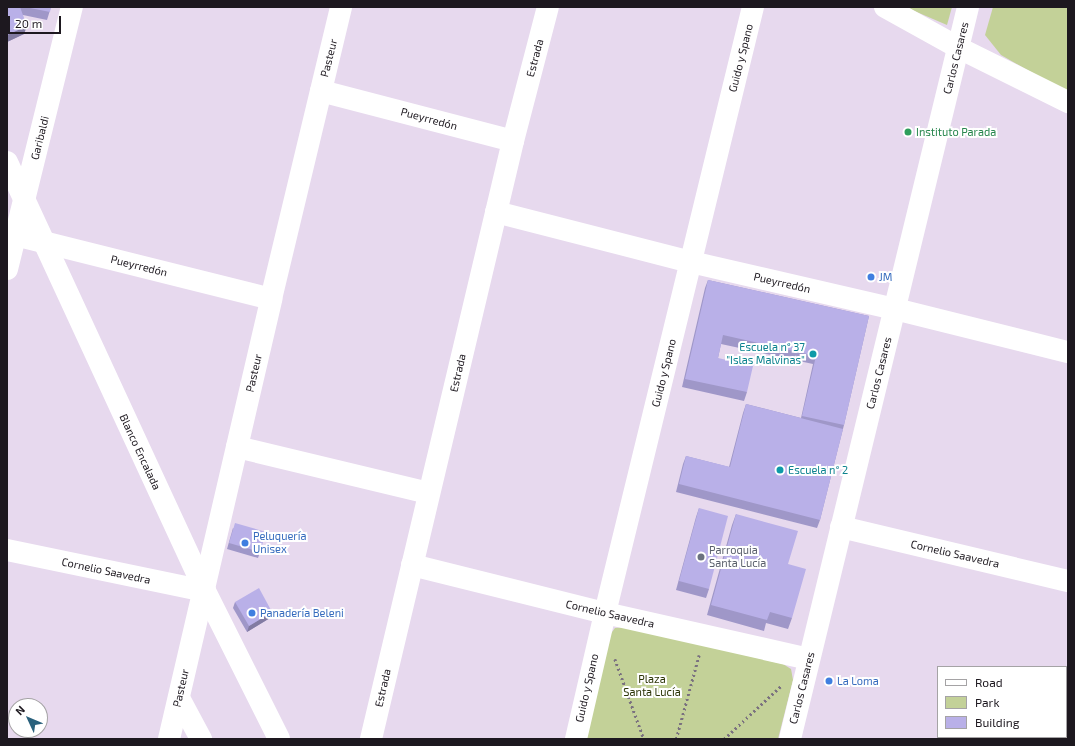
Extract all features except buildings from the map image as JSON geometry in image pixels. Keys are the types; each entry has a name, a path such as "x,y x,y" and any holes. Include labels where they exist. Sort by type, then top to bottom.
{"street":[{"name":"Garibaldi","path":"7,269 11,234 24,200 72,7"},
{"name":"Pasteur","path":"169,739 205,591 271,299 341,7"},
{"name":"Estrada","path":"371,739 513,141 548,7"},
{"name":"Guido y Spano","path":"576,739 605,613 754,7"},
{"path":"885,7 958,48 1068,102"},
{"name":"Carlos Casares","path":"790,739 968,7"},
{"name":"Pueyrredón","path":"321,90 513,141"},
{"name":"Blanco Encalada","path":"7,162 205,591 279,739"},
{"name":"Pueyrredón","path":"496,212 691,262 895,309 1068,352"},
{"name":"Pueyrredón","path":"11,234 271,299"},
{"path":"237,447 429,493"},
{"name":"Cornelio Saavedra","path":"841,528 1068,581"},
{"name":"Cornelio Saavedra","path":"7,550 205,591"},
{"name":"Cornelio Saavedra","path":"412,565 605,613 809,659"},
{"path":"179,698 201,739"}],"path":[{"path":"676,739 704,635"},
{"path":"613,653 644,739"},
{"path":"724,739 786,681"}],"green space":[{"path":"905,7 952,7 947,25"},
{"path":"993,7 1068,7 1068,93 1001,55 985,35"},
{"name":"Plaza Santa Lucía","path":"626,627 783,664 791,669 793,680 778,739 586,739 609,636 615,628"}],"place":[{"name":"Instituto Parada","path":"908,132"},
{"name":"JM","path":"871,277"},
{"name":"Escuela n° 37 \"Islas Malvinas\"","path":"813,354"},
{"name":"Escuela n° 2","path":"780,470"},
{"name":"Peluquería Unisex","path":"245,543"},
{"name":"Parroquia Santa Lucía","path":"701,557"},
{"name":"Panadería Beleni","path":"252,613"},
{"name":"La Loma","path":"829,681"}]}
